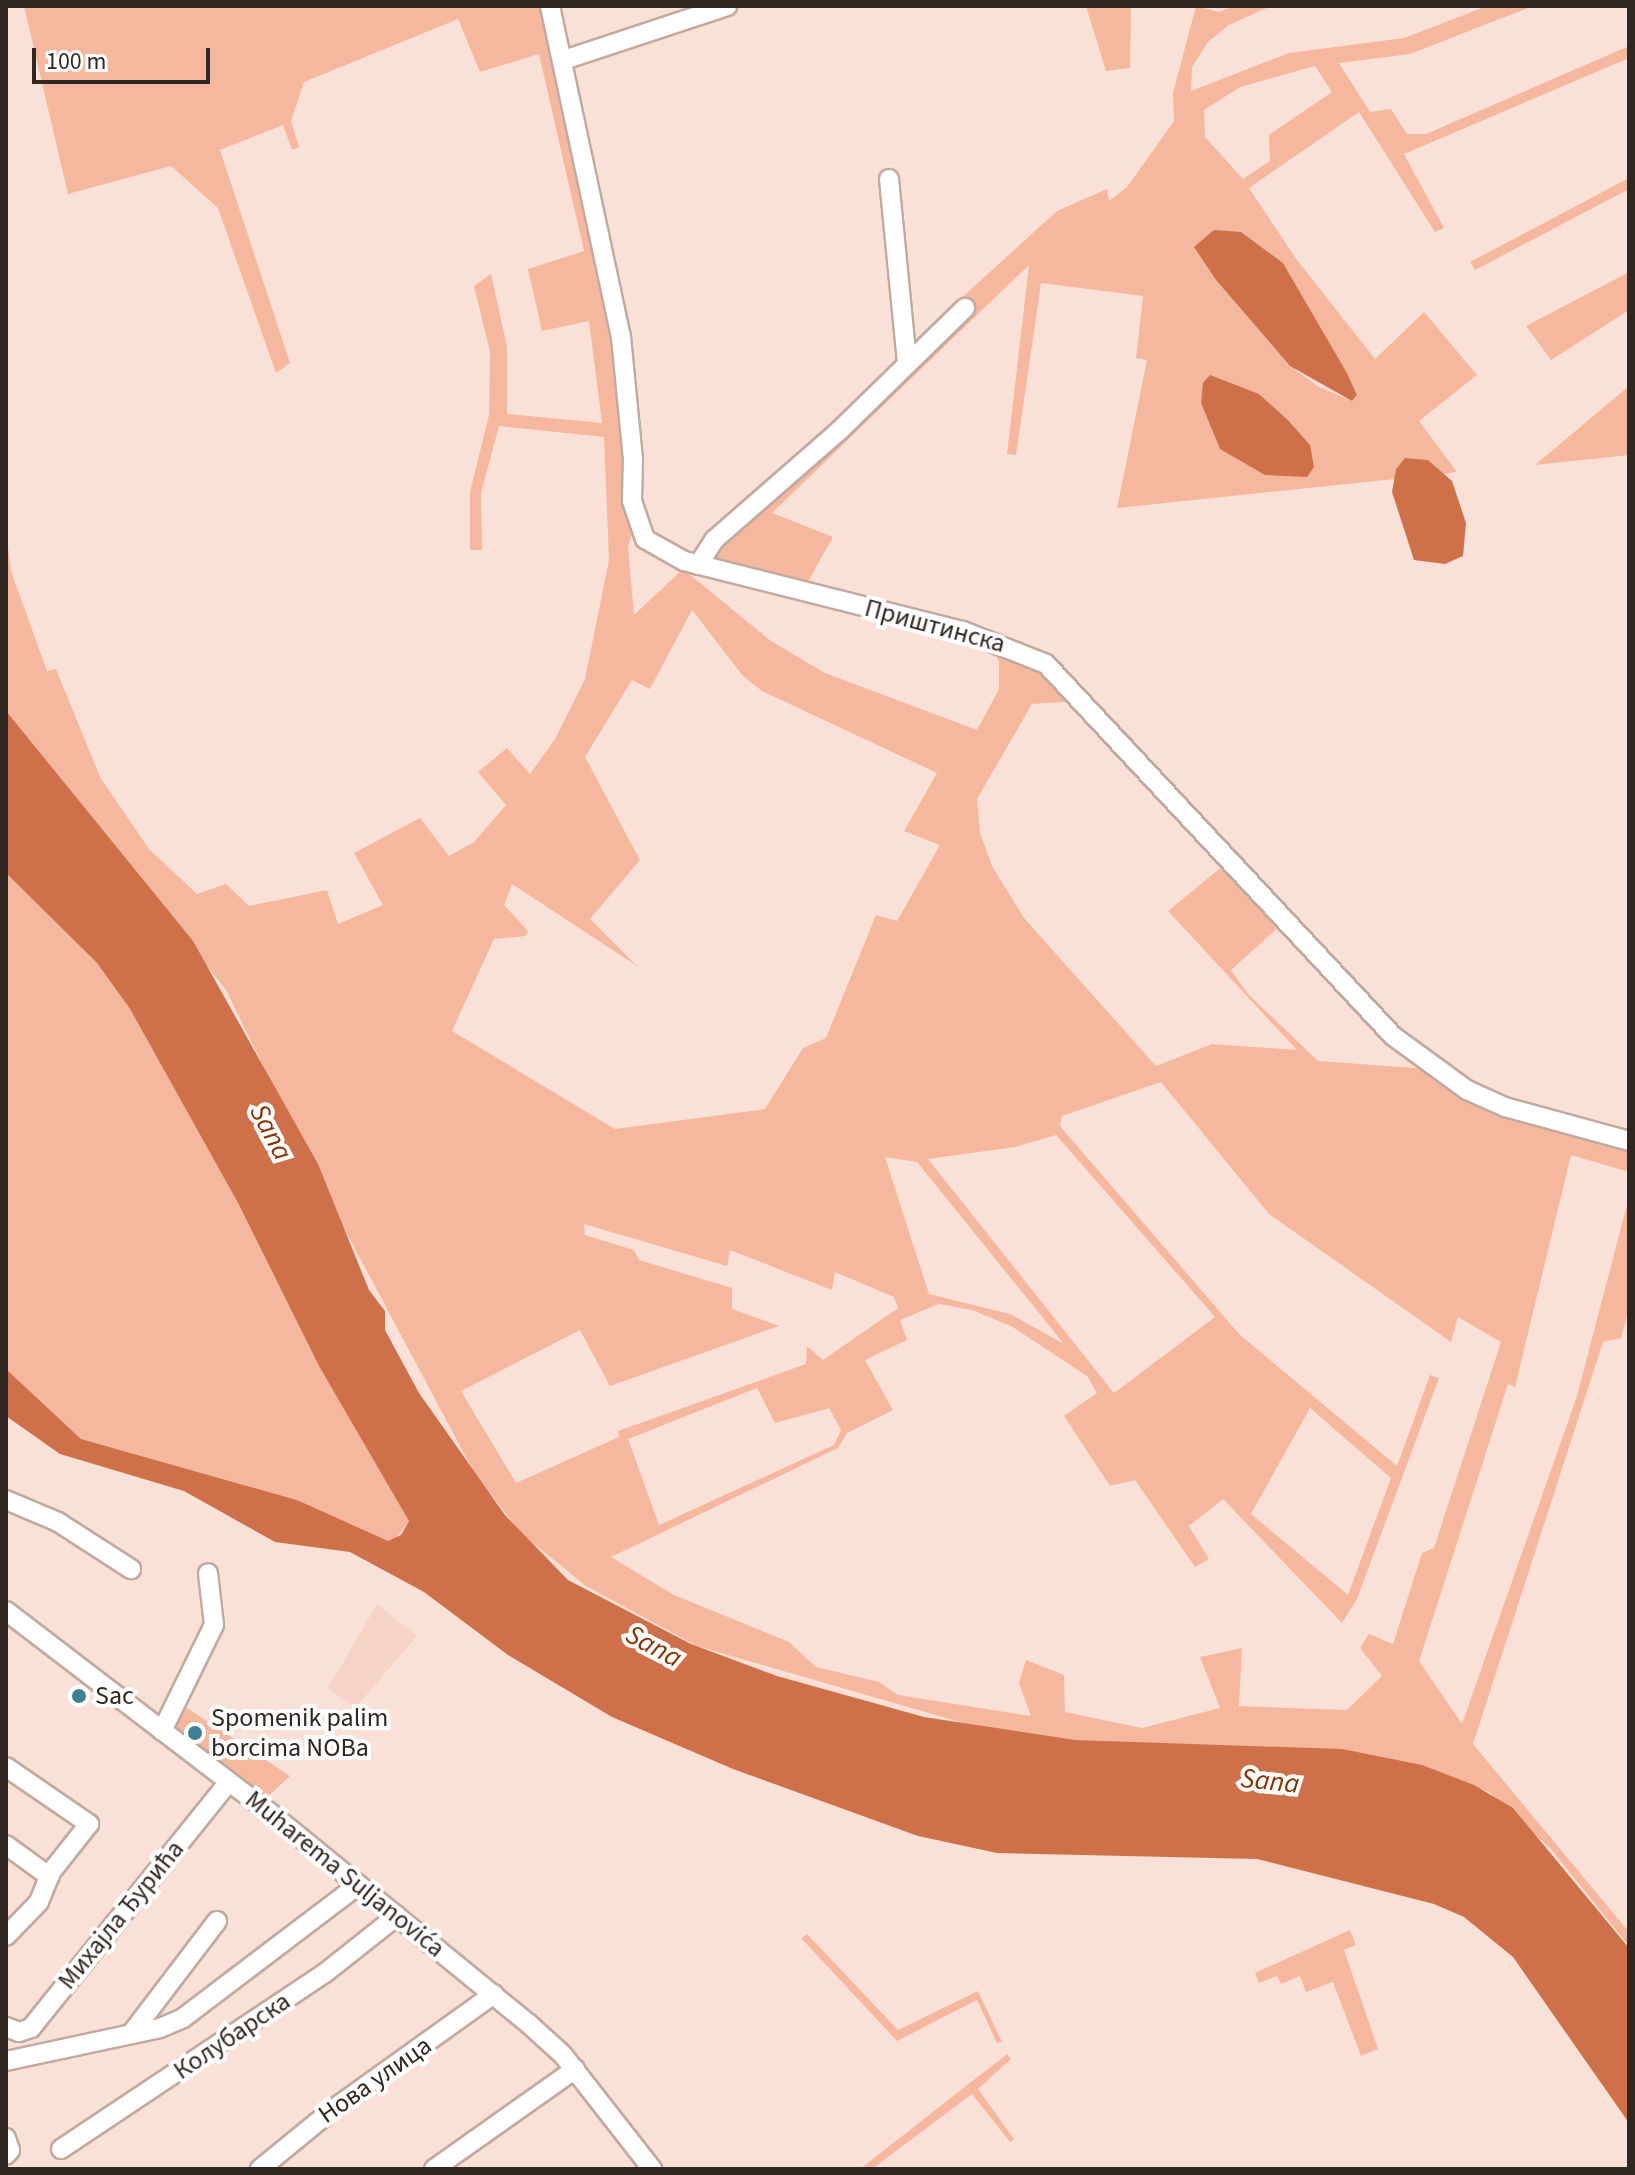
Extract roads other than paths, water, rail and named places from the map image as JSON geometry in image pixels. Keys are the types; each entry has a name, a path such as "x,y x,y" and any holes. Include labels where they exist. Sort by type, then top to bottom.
{"street":[{"name":"Приштинска","path":"550,6 621,337 636,523 654,547 698,565 963,631 1046,664 1324,967 1423,1060 1467,1090 1505,1107 1629,1141"},
{"path":"564,60 727,6"},
{"path":"889,179 907,364"},
{"path":"698,565 714,540 965,308"},
{"path":"6,1500 58,1522 131,1569"},
{"path":"162,1731 214,1625 208,1573"},
{"name":"Muharema Suljanovića","path":"6,1611 229,1782 494,1994 575,2069 652,2169"},
{"path":"6,1767 89,1824 50,1877 39,1902 6,1936"},
{"name":"Михајла Ђурића","path":"6,2027 19,2032 31,2028 229,1782"},
{"path":"6,1845 50,1877"},
{"path":"6,2061 131,2034 183,2018 358,1885"},
{"name":"Колубарска","path":"61,2149 325,1973 397,1916"},
{"path":"131,2034 217,1921"},
{"name":"Нова улица","path":"260,2169 332,2110 494,1994"},
{"path":"434,2169 575,2069"}],"water":[{"path":"1214,230 1241,232 1283,263 1347,373 1357,395 1352,401 1290,366 1216,280 1194,247"},
{"path":"1210,375 1259,394 1288,420 1310,445 1314,467 1307,477 1265,475 1220,449 1201,403 1203,383"},
{"path":"1405,458 1428,460 1452,481 1466,523 1463,556 1445,564 1414,560 1392,492 1396,469"},
{"name":"Sana","path":"6,711 193,941 318,1164 369,1290 385,1311 385,1330 419,1393 505,1515 568,1580 691,1644 777,1676 924,1717 1075,1740 1342,1749 1422,1765 1474,1785 1513,1808 1629,1948 1629,2123 1513,1957 1464,1917 1434,1904 1257,1859 997,1853 918,1836 733,1769 612,1717 508,1655 424,1592 350,1552 275,1542 184,1491 60,1454 6,1416 6,1369 81,1439 297,1500 388,1541 401,1535 409,1521 319,1366 238,1203 130,1009 97,963 6,873"}],"place":[{"name":"Sac","path":"79,1696"},
{"name":"Spomenik palim borcima NOBa","path":"195,1733"}]}
